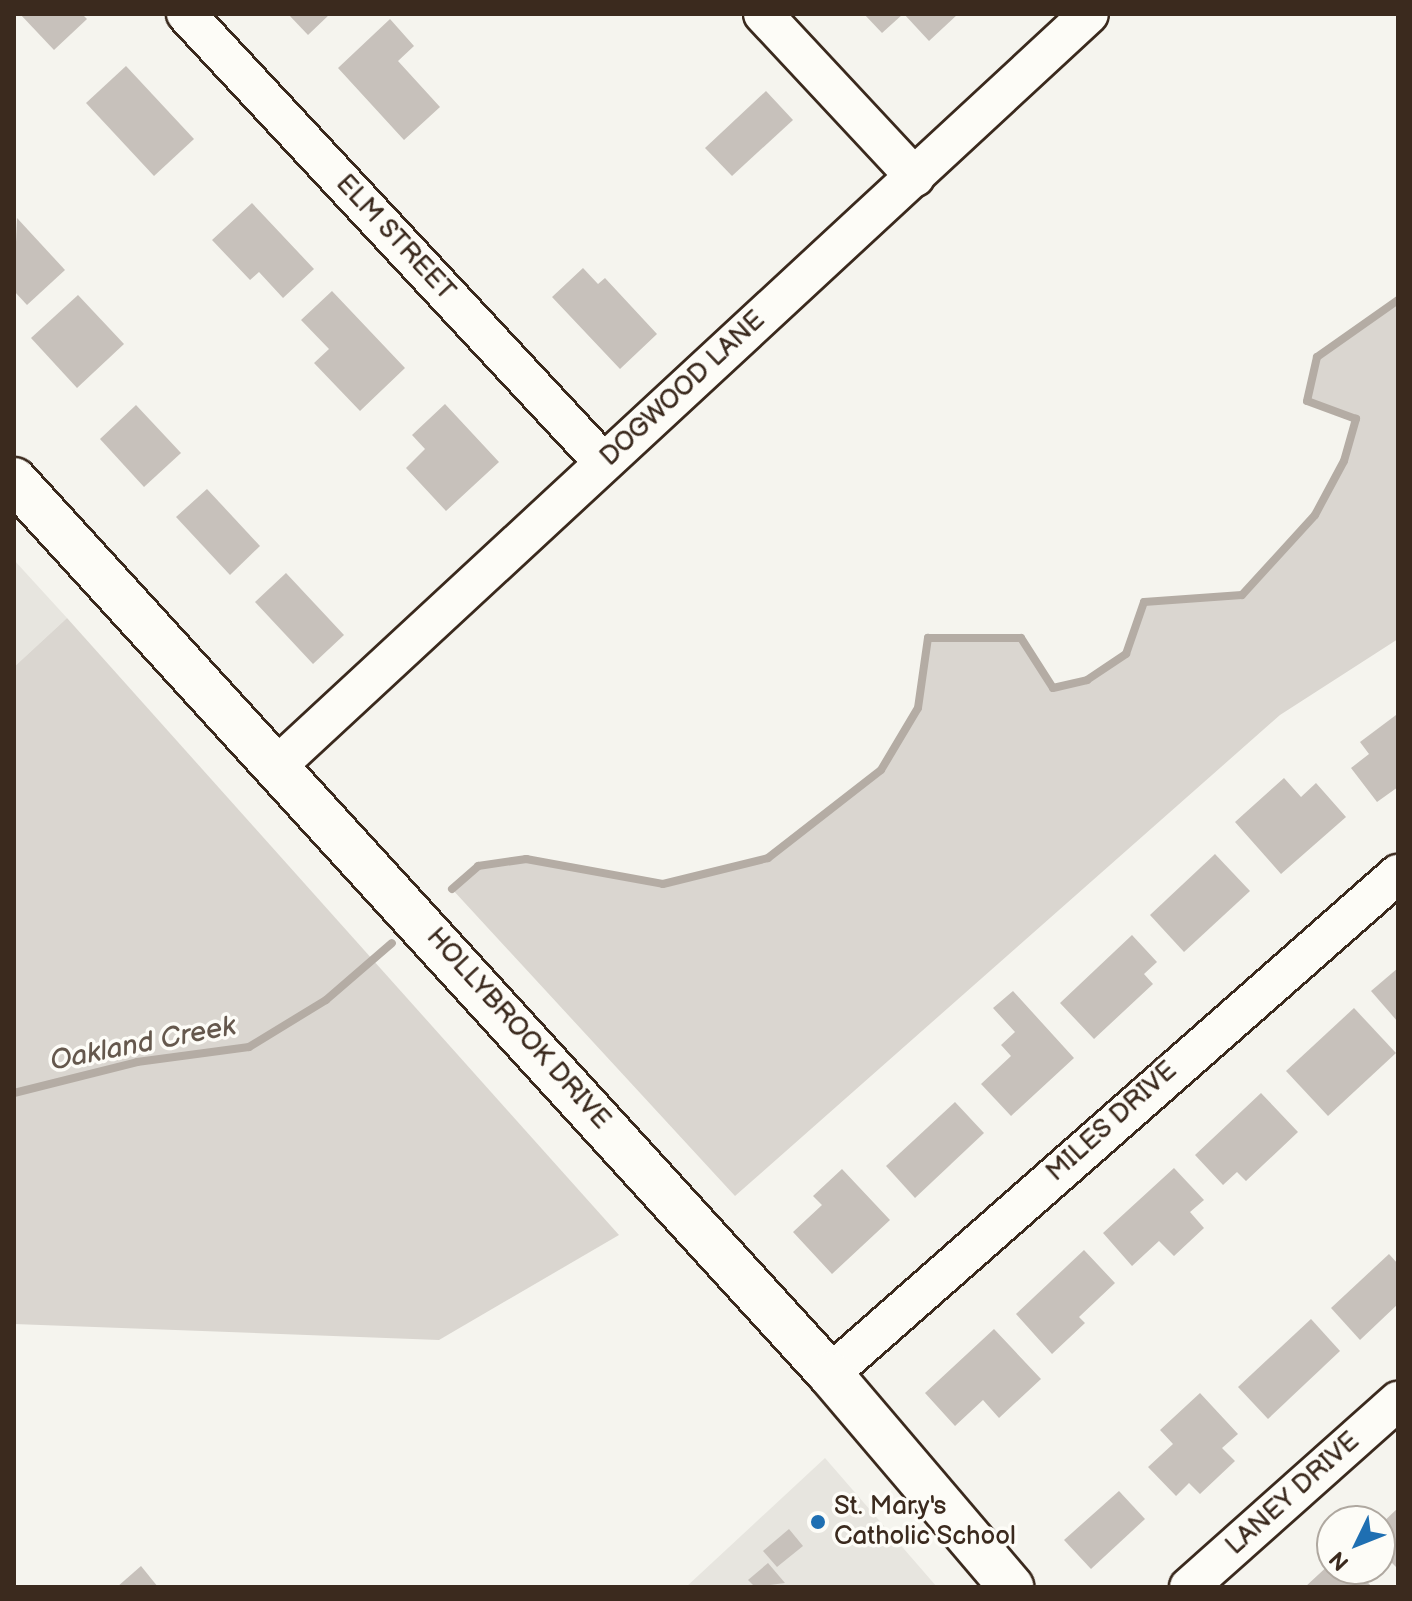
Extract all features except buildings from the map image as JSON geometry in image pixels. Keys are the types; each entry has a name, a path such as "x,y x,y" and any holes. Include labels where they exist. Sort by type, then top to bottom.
{"main road":[{"name":"HOLLYBROOK DRIVE","path":"14,480 278,765 830,1374 1011,1587"}],"street":[{"name":"ELM STREET","path":"186,14 603,462"},
{"path":"763,14 915,177"},
{"name":"DOGWOOD LANE","path":"278,765 1089,14"},
{"name":"MILES DRIVE","path":"830,1374 1398,874"},
{"name":"LANEY DRIVE","path":"1189,1587 1398,1401"}],"shaded area":[{"path":"1398,300 1398,639 1280,715 735,1196 452,889 478,866 526,859 663,884 768,858 881,770 918,708 928,638 1021,638 1054,688 1087,680 1126,654 1144,602 1242,595 1315,515 1344,461 1356,419 1307,401 1317,357"},
{"path":"14,560 67,618 14,667"},
{"path":"67,618 619,1235 439,1340 14,1324 14,667"},
{"name":"St. Mary's Catholic School","path":"825,1458 937,1587 686,1587"}],"waterway":[{"name":"Oakland Creek","path":"452,889 478,866 526,859 663,884 768,858 881,770 918,708 928,638 1021,638 1053,688 1087,680 1126,654 1144,602 1242,595 1315,515 1344,461 1356,419 1307,401 1317,357 1398,300"},
{"name":"Oakland Creek","path":"14,1093 137,1062 249,1047 326,1000 392,943"}],"place":[{"name":"St. Mary's Catholic School","path":"818,1522"}]}
